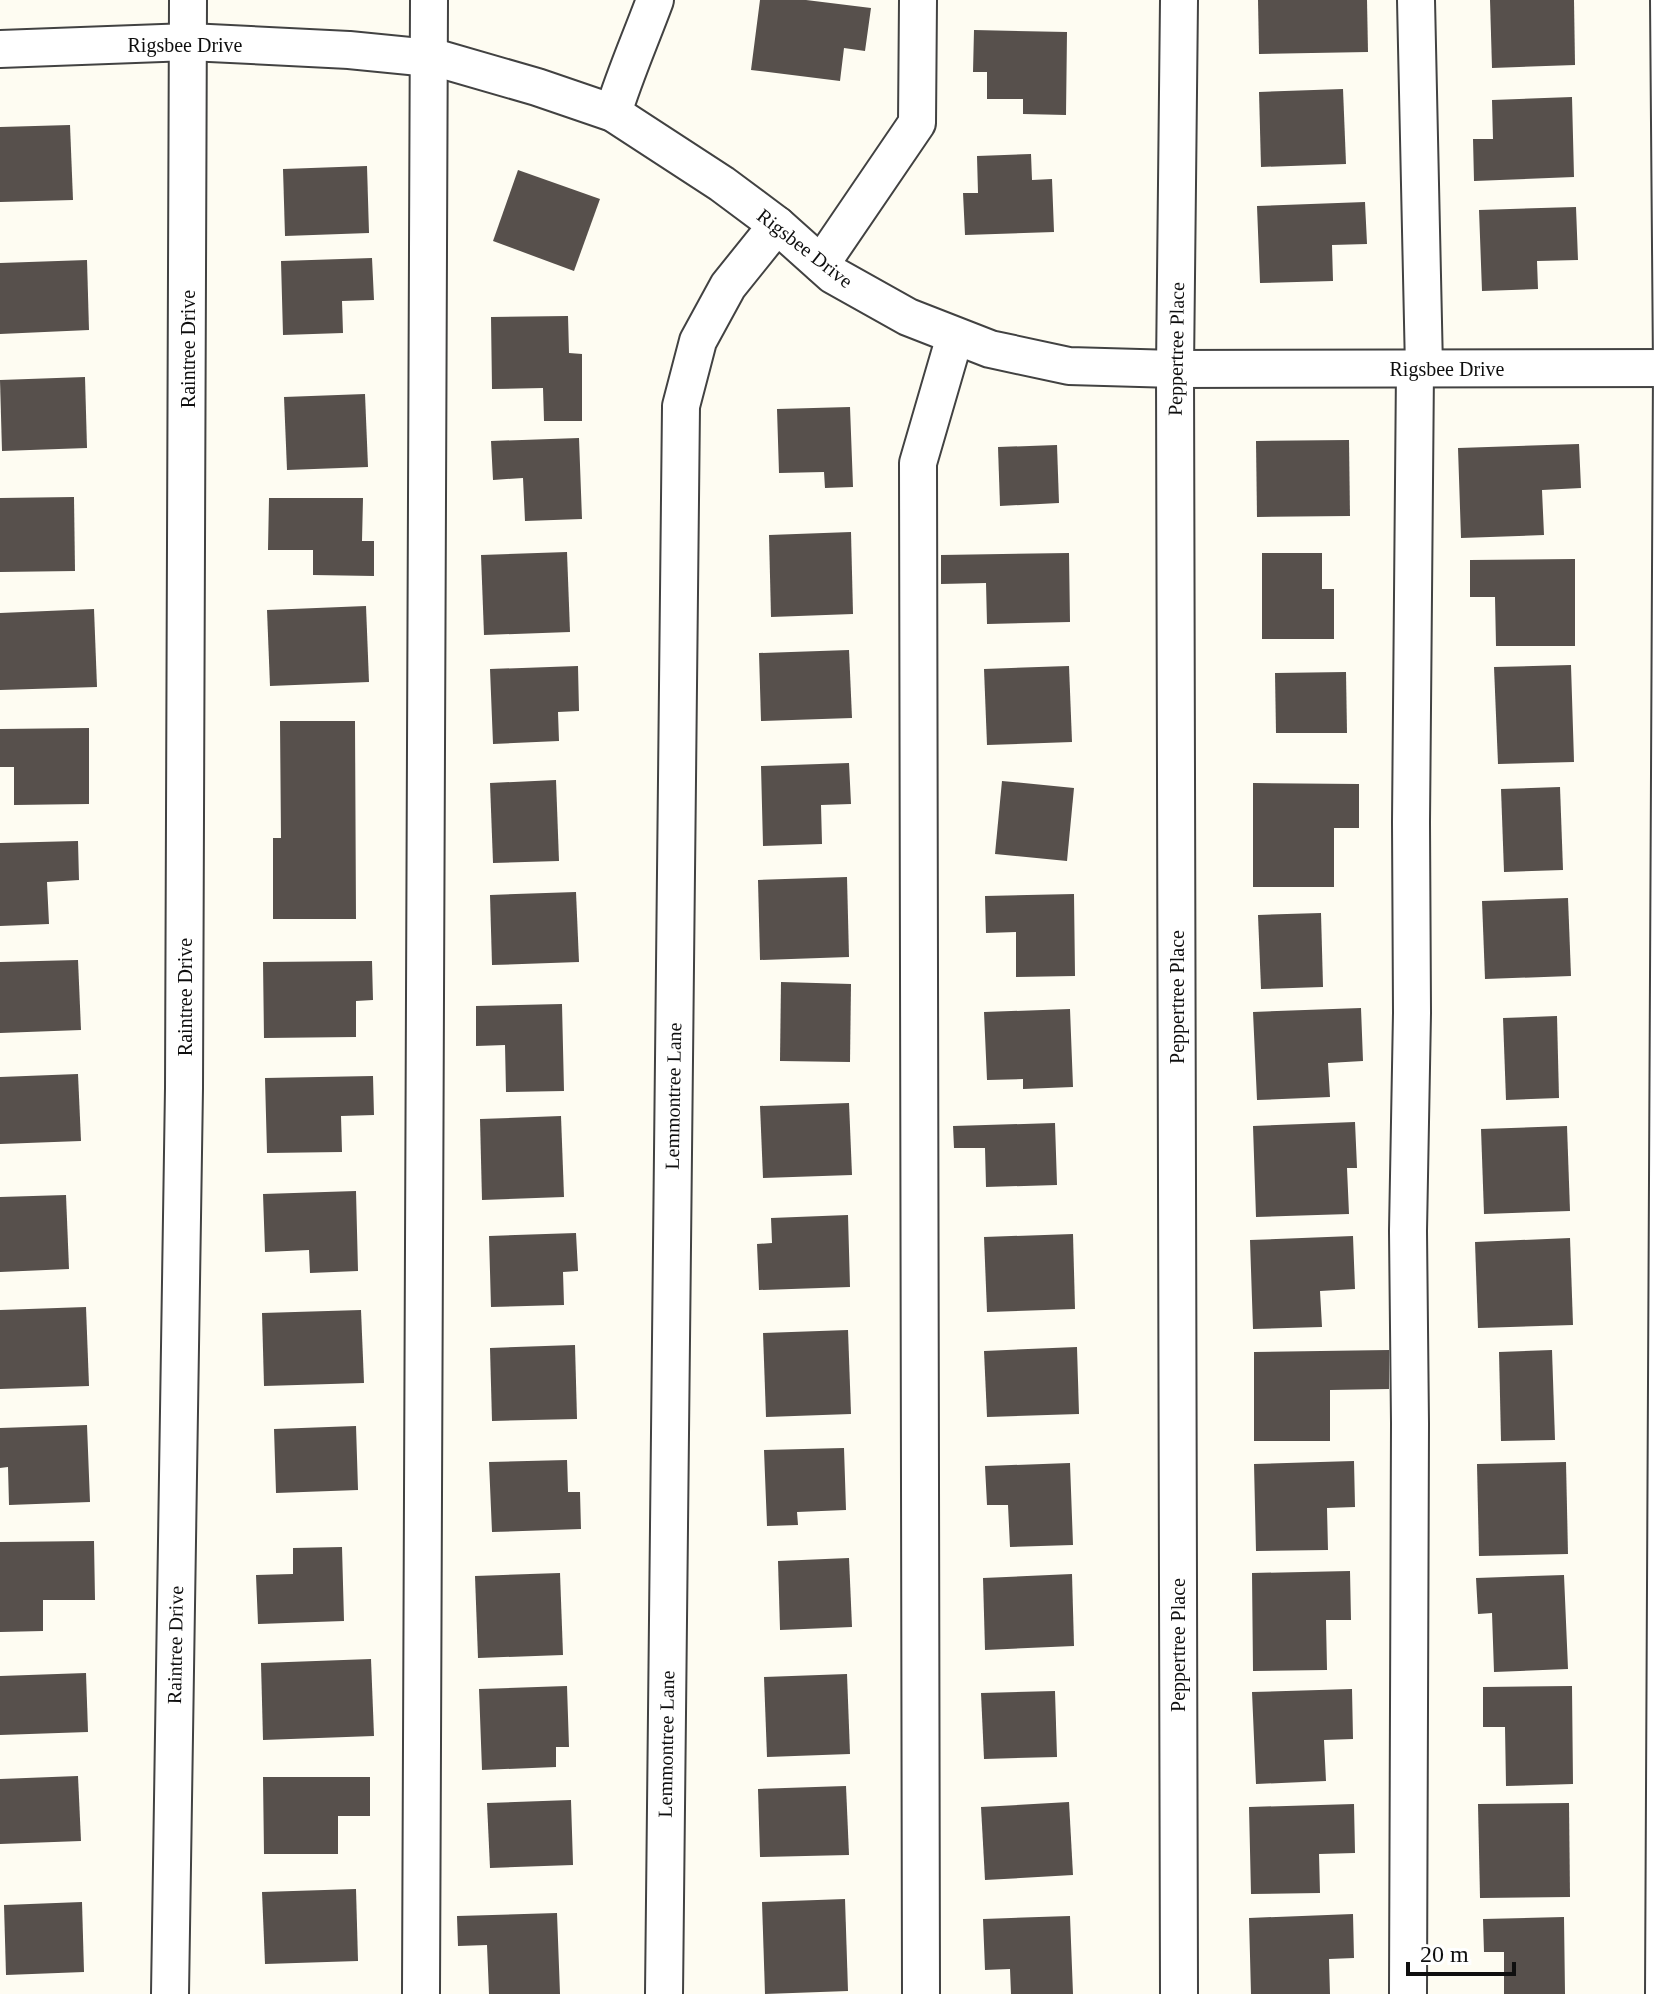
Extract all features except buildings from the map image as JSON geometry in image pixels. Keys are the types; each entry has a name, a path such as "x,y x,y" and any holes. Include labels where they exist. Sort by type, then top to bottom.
{"street":[{"name":"Raintree Drive","path":"170,1994 184,1088 188,0"},
{"path":"421,1994 429,0"},
{"path":"613,113 655,0"},
{"path":"821,264 917,123 918,0"},
{"name":"Peppertree Place","path":"1179,0 1175,369 1179,1994"},
{"path":"1408,1994 1408,1231 1419,369 1416,0"},
{"path":"1664,1994 1676,368 1669,0"},
{"name":"Rigsbee Drive","path":"0,49 189,42 349,50 429,58 537,87 613,113 722,184 777,225 833,275 908,317 990,349 1069,366 1175,369 1676,368"},
{"name":"Lemmontree Lane","path":"664,1994 681,406 698,341 728,286 777,225"},
{"path":"921,1994 918,463 955,336"}]}
